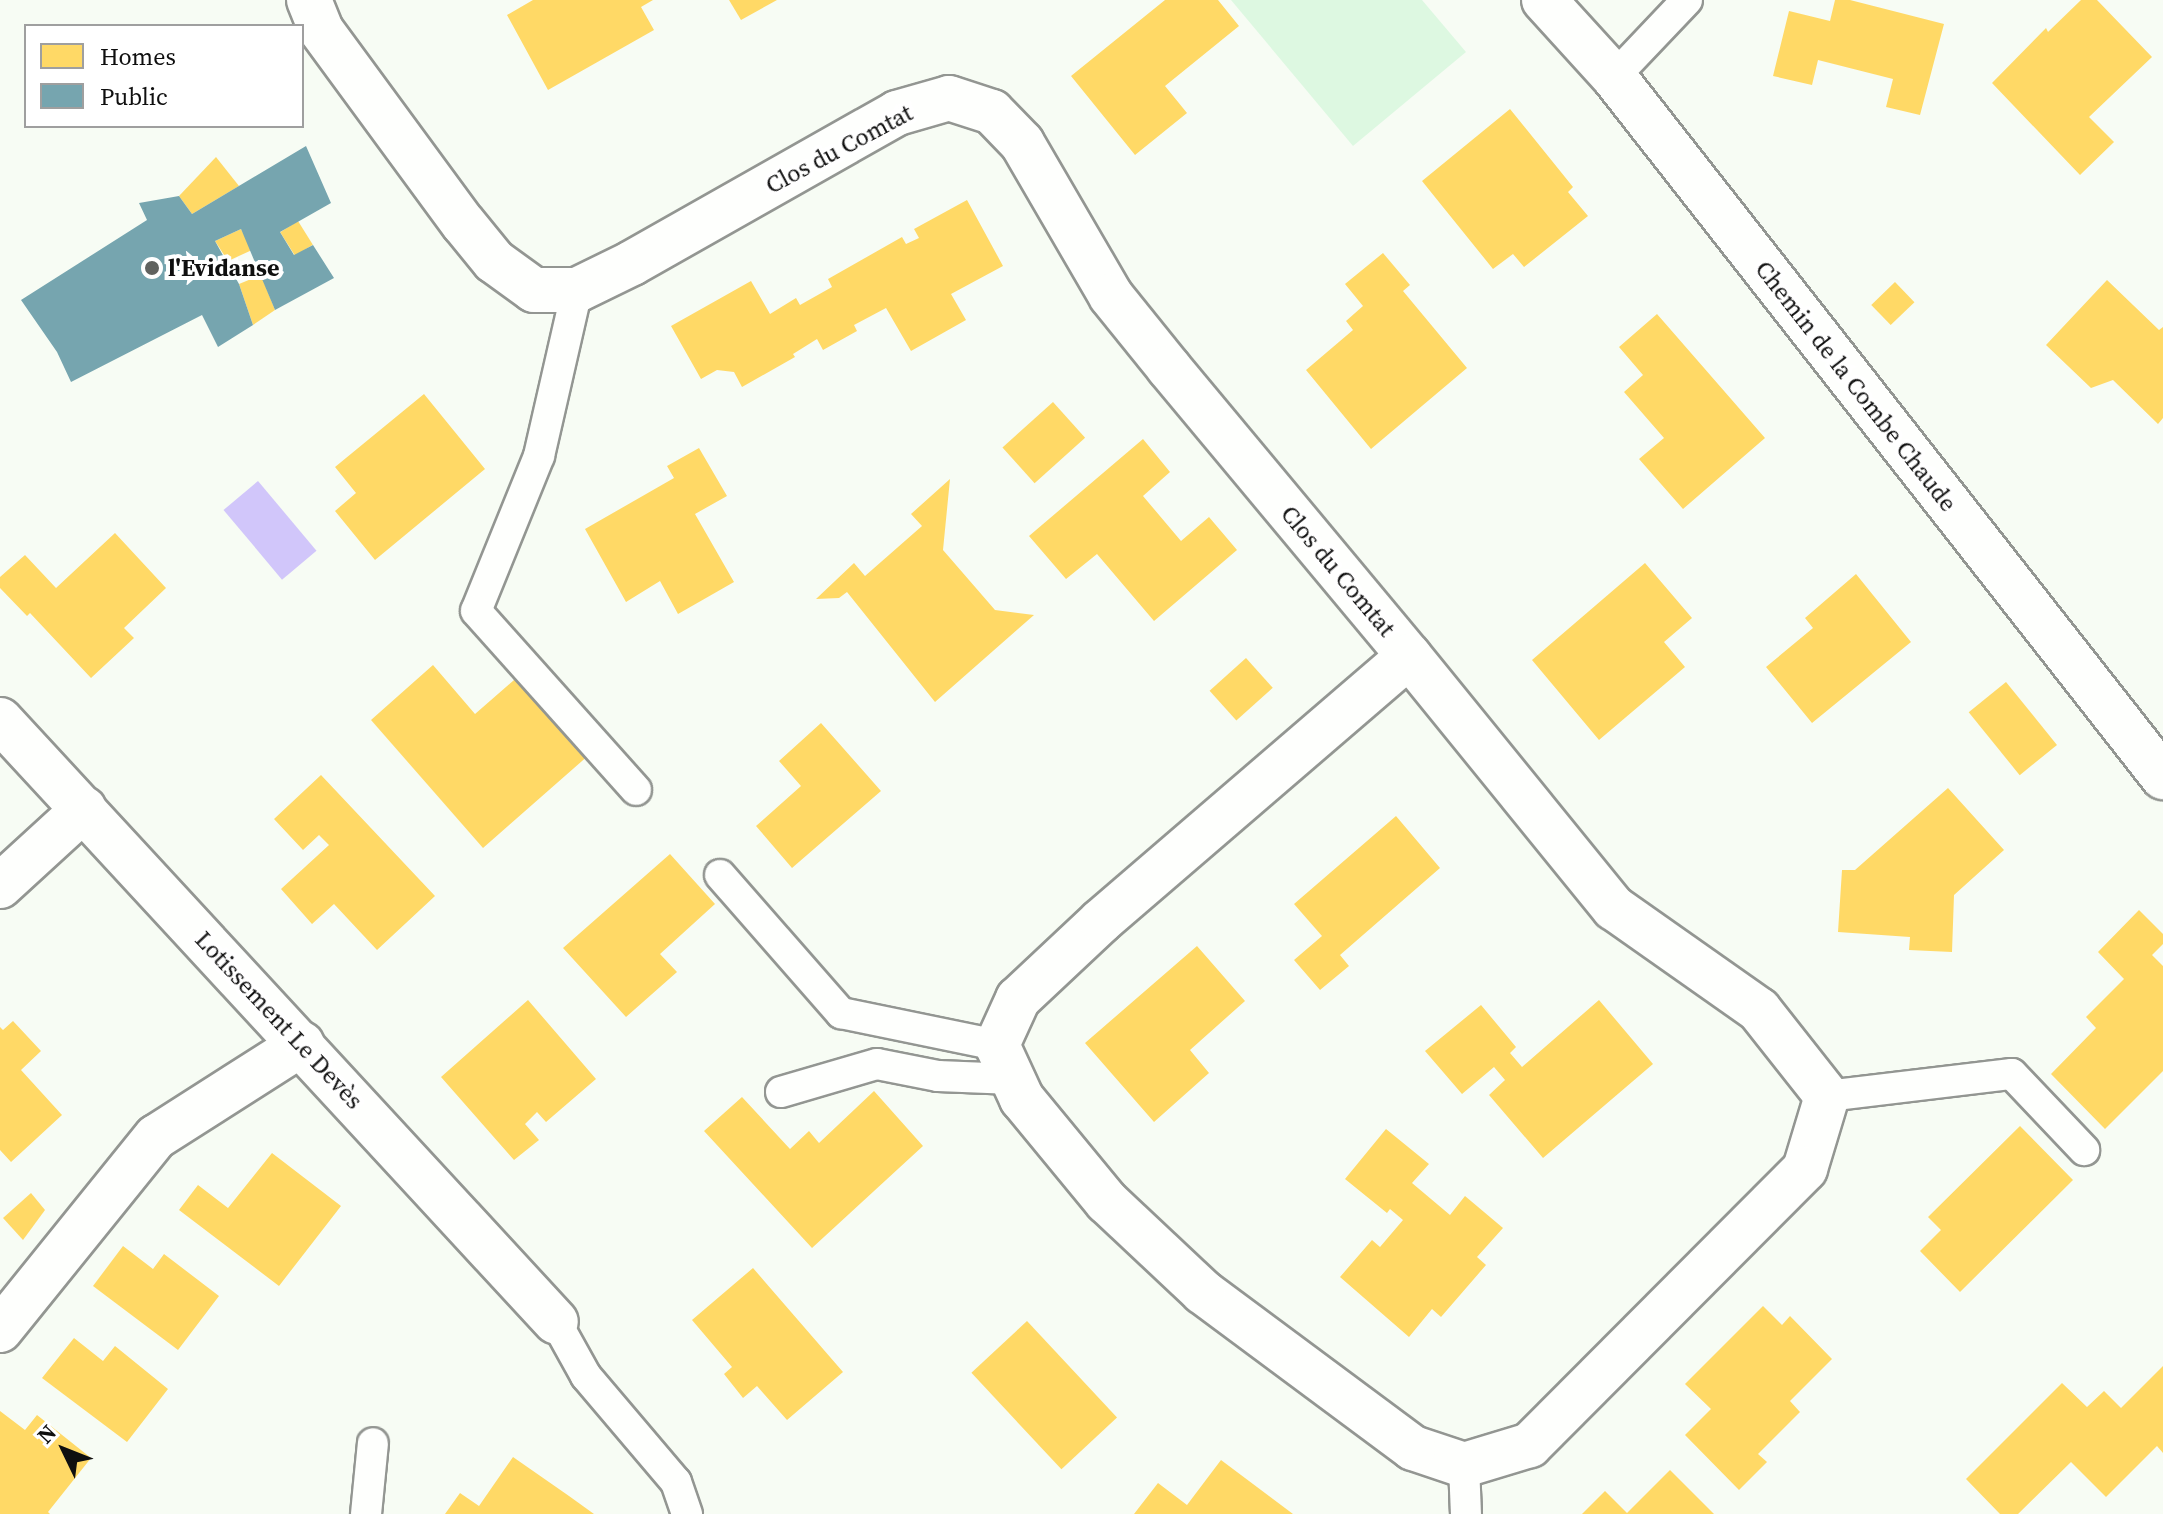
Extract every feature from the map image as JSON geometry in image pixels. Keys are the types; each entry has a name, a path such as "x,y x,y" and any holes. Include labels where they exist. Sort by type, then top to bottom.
{"street":[{"name":"Clos du Comtat","path":"309,0 321,30 494,261 534,290 577,290 632,263 897,113 949,98 992,112 1022,143 1111,296 1614,908 1759,1010 1827,1096"},
{"name":"Chemin de la Combe Chaude","path":"1544,0 1614,77 2163,777"},
{"path":"1409,656 1080,940 1018,999 1005,1062 1022,1099 1107,1202 1203,1292 1413,1448 1464,1465 1530,1445 1805,1169 1827,1096"},
{"name":"Lotissement Le Devès","path":"0,720 556,1322"},
{"path":"0,886 84,809"},
{"path":"0,1330 156,1137 302,1044"}],"lane":[{"path":"1614,77 1687,0"},
{"path":"577,290 539,456 476,611 636,790"},
{"path":"720,875 841,1013 1005,1062"},
{"path":"781,1092 877,1064 938,1076 1005,1062"},
{"path":"1827,1096 2012,1074 2084,1150"},
{"path":"556,1322 586,1376 676,1482 687,1514"},
{"path":"366,1514 373,1443"},
{"path":"1464,1465 1466,1514"}],"green space":[{"path":"1231,0 1422,0 1466,52 1353,146"}],"shaded area":[{"path":"258,481 316,551 282,580 224,510"}],"building: Homes":[{"path":"533,0 653,0 641,7 654,30 548,90 507,15"},
{"path":"729,0 777,0 741,20"},
{"path":"1165,0 1218,0 1239,26 1165,86 1187,113 1135,155 1071,76"},
{"path":"1835,0 1850,0 1944,24 1920,115 1886,107 1893,79 1818,60 1812,85 1773,76 1789,11 1830,21"},
{"path":"2081,0 2097,0 2152,57 2089,117 2114,142 2080,175 1992,83 2046,28 2048,32"},
{"path":"1510,109 1573,187 1568,192 1588,216 1524,267 1513,254 1493,269 1422,181"},
{"path":"216,157 239,186 192,214 179,196"},
{"path":"967,200 1003,266 951,294 966,320 911,351 886,308 854,325 857,331 823,350 817,339 793,354 795,357 742,387 734,372 717,370 701,379 671,326 751,281 770,314 796,298 800,305 832,287 828,279 902,237 906,244 919,238 914,229"},
{"path":"298,221 313,245 295,256 280,232"},
{"path":"241,229 252,250 228,261 215,241"},
{"path":"1383,253 1410,285 1403,291 1467,368 1371,449 1306,370 1353,330 1346,321 1363,306 1345,284"},
{"path":"261,275 275,310 253,325 239,284"},
{"path":"2107,280 2159,330 2163,327 2163,418 2158,424 2113,380 2091,388 2046,345"},
{"path":"1895,282 1914,302 1891,325 1871,305"},
{"path":"1657,314 1765,438 1683,509 1639,459 1664,438 1624,392 1643,375 1619,347"},
{"path":"424,394 485,469 375,560 335,511 356,493 335,467"},
{"path":"1053,402 1085,438 1035,483 1002,448"},
{"path":"1143,439 1170,472 1143,496 1181,541 1209,517 1237,550 1154,621 1097,554 1066,579 1029,536"},
{"path":"699,448 727,496 695,514 734,582 678,614 660,581 626,602 585,529 674,478 667,466"},
{"path":"950,479 943,550 995,610 1034,615 935,702 847,592 839,598 816,599 854,563 865,576 922,526 911,514"},
{"path":"115,533 166,588 124,628 134,638 91,678 30,613 27,616 0,588 0,577 25,555 56,588"},
{"path":"1645,563 1692,618 1664,642 1685,667 1599,740 1532,660"},
{"path":"1856,574 1911,642 1812,723 1766,667 1813,628 1805,618"},
{"path":"1246,658 1273,688 1236,721 1210,691"},
{"path":"433,665 475,714 521,674 590,754 483,848 371,720"},
{"path":"2006,682 2057,745 2020,775 1969,712"},
{"path":"821,723 881,791 792,868 756,826 801,786 779,761"},
{"path":"321,775 435,896 377,950 334,904 312,924 281,889 329,845 319,835 303,850 274,819"},
{"path":"1948,788 2004,850 1954,895 1952,952 1909,950 1910,937 1838,932 1842,870 1855,870"},
{"path":"1396,816 1440,868 1340,955 1349,966 1320,990 1294,960 1322,936 1294,904"},
{"path":"670,854 715,904 660,954 677,972 626,1017 563,948"},
{"path":"2139,910 2163,934 2163,944 2152,955 2163,966 2163,1071 2105,1129 2051,1074 2096,1028 2086,1017 2124,979 2098,952"},
{"path":"1197,946 1245,1001 1190,1050 1209,1073 1154,1122 1085,1043"},
{"path":"528,1000 596,1079 546,1122 537,1112 525,1124 539,1140 514,1160 441,1077"},
{"path":"1599,1000 1653,1064 1543,1158 1489,1095 1505,1080 1494,1067 1462,1094 1425,1051 1481,1005 1516,1047 1510,1053 1522,1067"},
{"path":"13,1021 41,1051 21,1070 62,1115 11,1162 0,1150 0,1027 3,1030"},
{"path":"874,1091 923,1146 812,1248 704,1131 742,1097 790,1149 809,1131 819,1143"},
{"path":"2020,1126 2073,1180 1960,1292 1920,1251 1941,1230 1928,1217"},
{"path":"1386,1129 1429,1164 1412,1183 1450,1215 1465,1196 1503,1228 1477,1257 1486,1265 1441,1317 1432,1309 1409,1337 1340,1277 1372,1240 1380,1247 1403,1220 1390,1209 1387,1213 1345,1179"},
{"path":"272,1153 341,1206 279,1286 179,1210 198,1185 228,1208"},
{"path":"31,1193 45,1210 23,1240 3,1218"},
{"path":"123,1246 153,1269 164,1254 219,1296 178,1350 93,1286"},
{"path":"753,1268 843,1372 787,1420 757,1386 743,1398 724,1374 732,1367 692,1320"},
{"path":"1763,1306 1782,1325 1790,1316 1832,1359 1790,1401 1800,1412 1758,1454 1767,1462 1739,1490 1685,1435 1711,1409 1685,1384"},
{"path":"1027,1321 1117,1418 1061,1469 971,1373"},
{"path":"74,1338 103,1361 115,1346 168,1389 127,1442 42,1378"},
{"path":"2163,1366 2163,1453 2157,1446 2106,1497 2071,1462 2018,1514 2000,1514 1966,1479 2062,1383 2087,1407 2104,1391 2121,1408"},
{"path":"0,1411 25,1430 37,1415 91,1458 48,1512 50,1514 0,1514"},
{"path":"513,1457 594,1514 445,1514 460,1493 479,1506"},
{"path":"1221,1460 1293,1514 1134,1514 1158,1483 1187,1505"},
{"path":"1670,1470 1714,1514 1582,1514 1605,1491 1627,1513"}],"building: Public":[{"name":"l'Evidanse","path":"306,146 331,203 280,232 294,255 313,245 334,278 275,310 241,229 215,241 239,284 253,325 218,347 202,315 71,382 57,352 21,300 147,220 139,203 179,196 192,214"}],"place":[{"name":"l'Evidanse","path":"152,268"}]}
